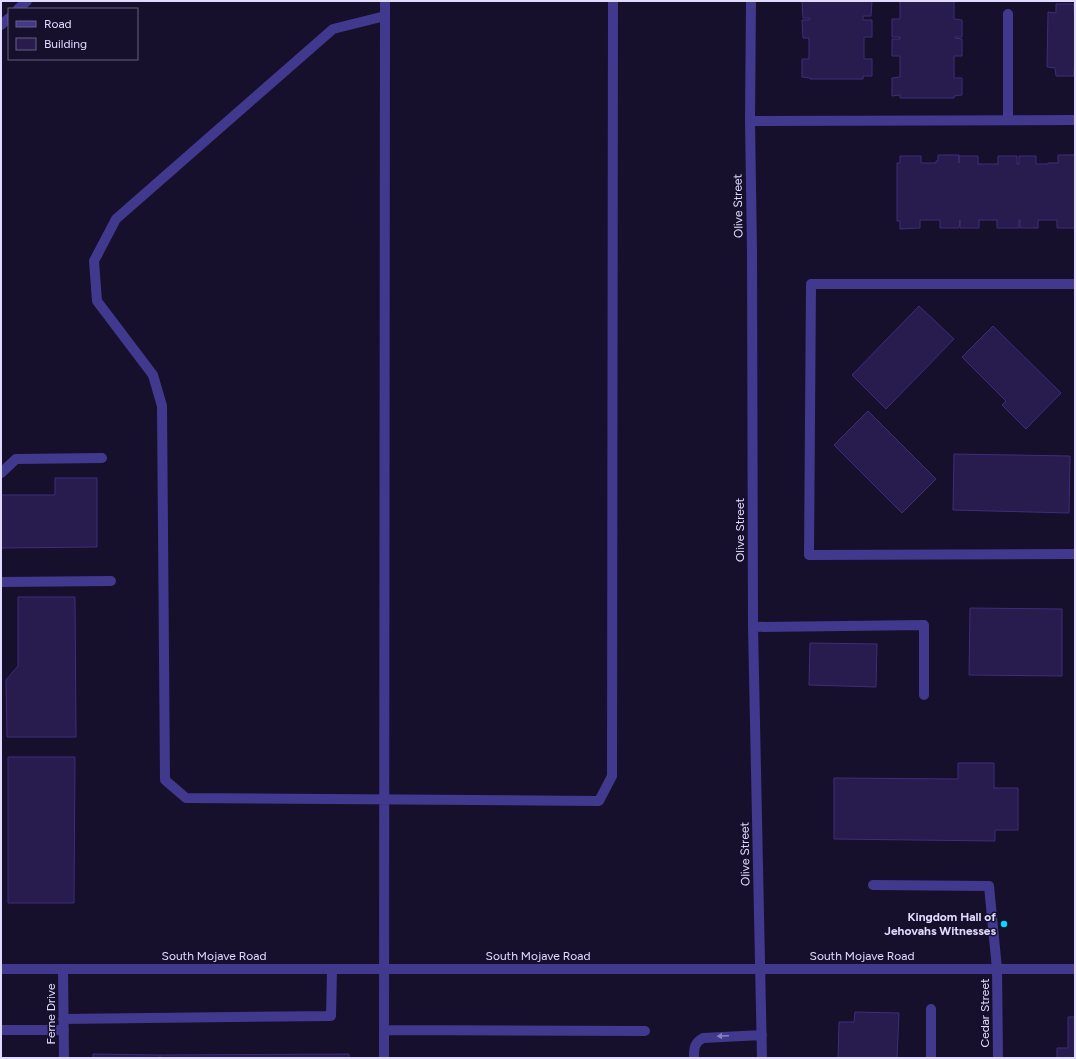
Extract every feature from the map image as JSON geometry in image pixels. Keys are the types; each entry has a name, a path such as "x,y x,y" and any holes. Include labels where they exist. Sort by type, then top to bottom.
{"street":[{"path":"19,8 27,1"},
{"path":"384,1058 385,1"},
{"path":"385,16 333,28 116,219 94,261 97,301 153,375 162,406 165,780 186,798 598,801 612,776 613,1"},
{"name":"Olive Street","path":"751,1 750,121 753,627 762,1058"},
{"path":"1008,14 1008,120"},
{"path":"750,121 1075,120"},
{"path":"1075,284 811,284 809,555 1075,554"},
{"path":"1,473 16,459 102,458"},
{"path":"1,582 111,581"},
{"path":"753,627 924,626 924,695"},
{"name":"Cedar Street","path":"873,885 989,886 998,969 998,1058"},
{"name":"South Mojave Road","path":"1,969 1075,969"},
{"name":"Ferne Drive","path":"63,969 64,1058"},
{"path":"63,1019 331,1016 332,969"},
{"path":"931,1009 931,1058"},
{"path":"1,1030 64,1030"},
{"path":"384,1030 645,1031"},
{"path":"694,1058 694,1048 696,1043 703,1038 762,1035"}],"building":[{"path":"802,1 872,1 871,16 863,16 863,20 872,20 872,37 864,37 864,59 872,59 872,76 863,76 863,79 810,79 802,77 802,59 809,59 809,38 803,38 802,20 809,20 810,18 803,18"},
{"path":"900,1 954,1 954,19 962,20 962,37 955,38 962,39 962,56 954,56 954,78 962,78 962,95 954,96 954,98 900,98 900,95 892,96 892,78 900,77 900,56 892,56 892,39 900,39 900,37 892,37 892,19 900,19"},
{"path":"1056,4 1074,4 1074,76 1056,76 1055,68 1047,67 1048,12 1056,13"},
{"path":"938,155 978,156 978,164 998,164 998,156 1017,156 1017,164 1019,164 1019,156 1036,156 1036,164 1048,164 1058,163 1058,155 1075,155 1075,228 1057,228 1057,220 1038,220 1038,228 1020,228 1019,220 1019,228 997,228 997,220 979,220 979,228 960,228 960,220 959,228 940,228 940,220 920,220 920,228 900,229 900,221 897,221 897,163 900,163 900,156 921,156 921,163 936,163 936,161 938,161"},
{"path":"919,306 954,339 886,409 852,375"},
{"path":"993,326 1061,393 1026,429 1002,405 1006,401 962,357"},
{"path":"868,411 936,479 902,513 834,445"},
{"path":"954,454 1070,456 1069,513 953,510"},
{"path":"55,478 97,478 97,547 1,548 1,495 55,495"},
{"path":"18,597 75,597 76,737 7,737 6,680 18,666"},
{"path":"970,608 1062,609 1062,676 969,675"},
{"path":"810,643 877,644 876,687 809,685"},
{"path":"8,757 75,757 74,903 8,903"},
{"path":"958,763 994,763 994,788 1018,788 1018,830 995,830 995,841 834,839 834,778 958,779"},
{"path":"855,1012 899,1013 897,1058 838,1058 839,1022 854,1022"},
{"path":"1068,1017 1075,1017 1075,1058 1057,1058 1057,1048 1068,1048"},
{"path":"93,1054 160,1055 160,1058 93,1058"},
{"path":"349,1054 349,1058 160,1058 160,1055"}],"place":[{"name":"Kingdom Hall of Jehovahs Witnesses","path":"1004,924"}]}
